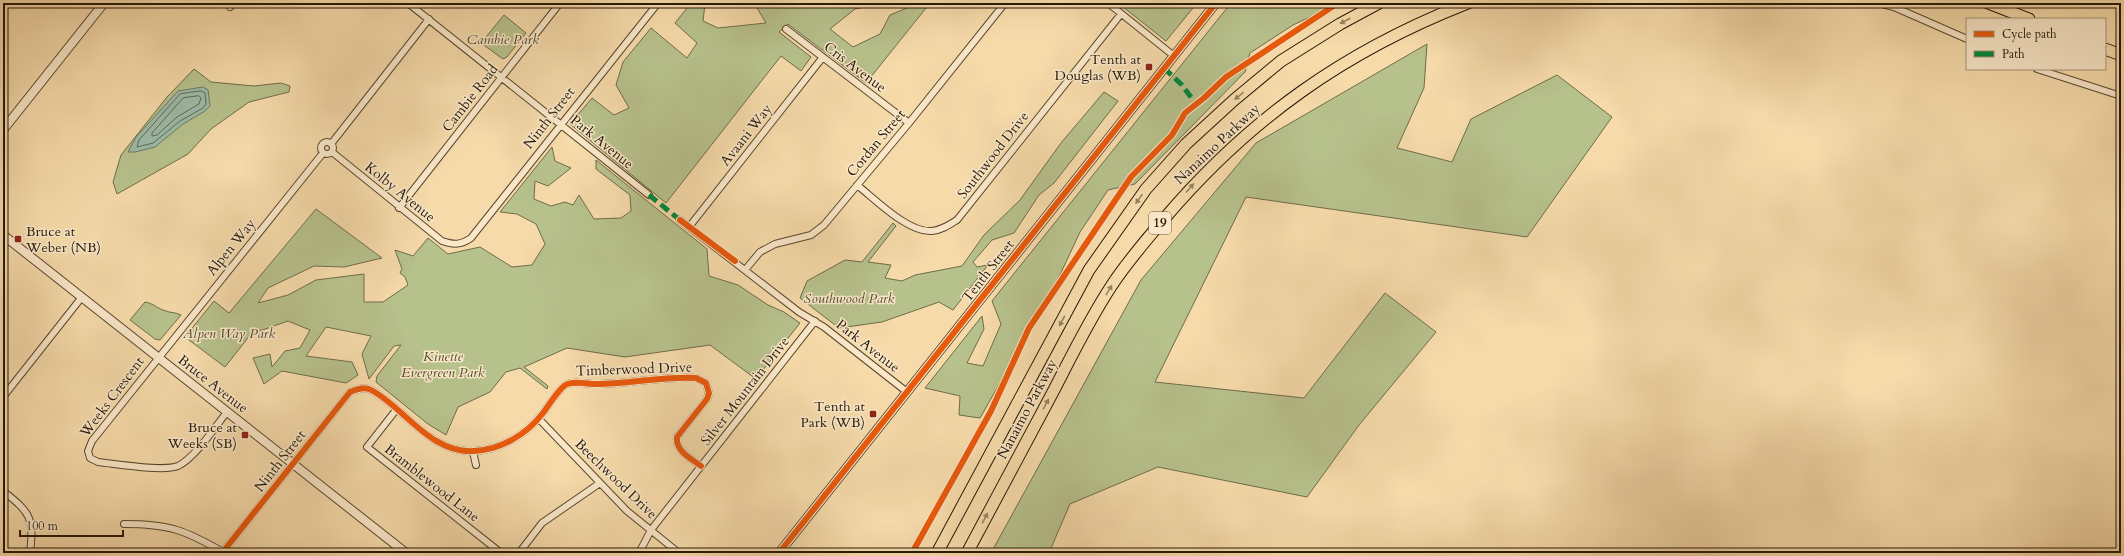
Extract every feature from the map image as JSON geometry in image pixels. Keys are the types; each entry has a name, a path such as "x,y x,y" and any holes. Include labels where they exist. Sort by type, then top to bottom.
{"highway":[{"name":"Nanaimo Parkway","path":"937,553 1089,270 1146,189 1186,144 1234,100 1281,61 1340,24 1379,3"},
{"name":"Nanaimo Parkway","path":"967,553 1081,339 1112,285 1149,236 1198,180 1250,130 1312,83 1371,46 1431,17 1468,3"},
{"path":"1988,3 2026,18"},
{"path":"2106,49 2121,55"}],"street":[{"path":"3,130 104,3"},
{"name":"Park Avenue","path":"408,3 649,195"},
{"name":"Cambie Road","path":"399,208 560,3"},
{"name":"Ninth Street","path":"457,244 471,238 560,124 658,3"},
{"name":"Cordan Street","path":"745,270 760,252 775,244 811,235 824,225 909,123 1005,3"},
{"path":"1108,3 1174,56"},
{"name":"Tenth Street","path":"779,553 1216,3"},
{"path":"1878,3 1894,7 1966,39"},
{"name":"Southwood Drive","path":"857,185 904,222 916,228 931,231 946,227 957,220 1121,14"},
{"path":"331,144 325,142 322,144 321,150 323,153 328,154 332,152 331,144 428,19"},
{"name":"Cris Avenue","path":"786,29 909,123"},
{"name":"Avaani Way","path":"689,227 823,57"},
{"path":"2040,70 2121,96"},
{"name":"Kolby Avenue","path":"332,152 399,208 442,241 457,244"},
{"name":"Alpen Way","path":"157,356 323,153"},
{"name":"Park Avenue","path":"680,220 799,312 815,321 907,392"},
{"name":"Bruce Avenue","path":"3,235 406,553"},
{"path":"3,398 82,297"},
{"name":"Silver Mountain Drive","path":"639,553 651,530 815,321"},
{"name":"Weeks Crescent","path":"157,356 92,440 88,451 90,458 98,462 167,469 178,466 189,458 227,412"},
{"name":"Timberwood Drive","path":"359,388 372,390 432,439 453,448 473,452 496,448 519,436 539,419 564,386 571,383 612,384 696,378 706,383 709,393 707,399 677,437 676,441 682,452 701,466"},
{"name":"Ninth Street","path":"223,552 350,392 359,388"},
{"name":"Bramblewood Lane","path":"396,410 367,447 501,553"},
{"name":"Beechwood Drive","path":"539,419 627,511 679,553"},
{"path":"473,452 476,464"},
{"path":"519,553 542,523 600,483"},
{"path":"3,491 21,505 28,514 32,529 30,553"},
{"path":"124,524 146,524 170,527 192,534 223,552"}],"green space":[{"path":"691,3 705,4 703,21 718,28 766,23 754,3 887,3 855,9 830,29 853,47 880,34 890,15 914,5 926,8 866,83 788,24 779,32 811,57 801,71 781,56 666,203 570,124 592,98 614,115 629,108 616,85 623,62 651,28 687,58 697,43 675,23"},
{"path":"1118,3 1197,3 1166,41"},
{"path":"1231,3 1341,3 1293,25 1250,53 1245,72 1135,184 1108,190 1080,232 1052,292 980,418 959,415 960,396 925,388 982,316 984,329 967,363 983,366 1001,324 992,301"},
{"name":"Cambie Park","path":"504,15 526,33 507,57 503,59 481,43"},
{"path":"1427,44 1424,88 1397,148 1452,162 1471,119 1557,75 1612,117 1527,237 1246,197 1155,382 1304,398 1385,293 1436,332 1359,425 1307,497 1158,467 1070,504 1049,553 991,553 1141,280 1256,143"},
{"path":"194,69 211,82 254,86 281,83 290,86 289,92 249,102 211,129 188,154 117,194 113,182 121,155 167,97"},
{"name":"Southwood Park","path":"1104,92 1118,101 1054,183 1039,195 1014,233 992,240 973,262 977,267 988,265 953,310 939,302 882,322 839,328 800,298 807,281 845,260 862,262 893,223 896,226 868,262 891,265 885,278 902,281 915,275 962,266 984,235 1020,200 1061,143"},
{"name":"Kinette Evergreen Park","path":"552,147 555,161 571,168 548,186 535,181 534,199 551,206 565,202 573,205 579,195 594,219 621,218 631,211 630,195 596,169 596,160 707,249 709,276 738,285 768,305 784,312 800,323 756,379 710,345 625,357 567,348 524,367 548,386 547,389 520,368 506,372 490,392 458,407 446,435 428,424 376,382 377,376 401,345 394,346 369,379 362,354 371,336 326,327 306,356 352,362 358,375 346,383 282,371 264,384 253,358 270,354 272,367 285,351 300,348 310,330 288,321 251,334 225,367 185,337 214,301 229,313 316,209 382,258 344,267 314,266 268,288 258,303 288,295 316,280 364,274 364,302 383,302 408,285 405,277 400,273 402,269 395,250 413,256 428,238 448,254 480,247 512,267 532,265 545,244 536,224 517,214 500,212"},
{"name":"Alpen Way Park","path":"145,302 168,312 181,315 160,340 155,339 130,320"}],"water":[{"path":"203,87 208,90 210,106 205,111 183,124 155,147 135,152 128,152 136,137 178,91"}],"marked path":[{"path":"1164,68 1182,85 1196,104"},
{"path":"649,195 680,220"}],"cycle path":[{"path":"779,553 1216,3"},
{"path":"912,553 991,411 1029,328 1131,177 1172,135 1185,113 1204,98 1226,77 1338,3"},
{"path":"680,220 735,261"},
{"path":"222,553 350,392 361,388 370,389 385,399 419,429 432,438 459,450 474,451 494,448 513,440 537,421 558,392 567,384 609,384 671,378 696,378 706,383 709,393 707,399 677,437 677,442 681,450 701,466"}],"place":[{"name":"Tenth at Douglas (WB)","path":"1149,67"},
{"name":"Bruce at Weber (NB)","path":"18,239"},
{"name":"Tenth at Park (WB)","path":"873,414"},
{"name":"Bruce at Weeks (SB)","path":"245,435"}]}
